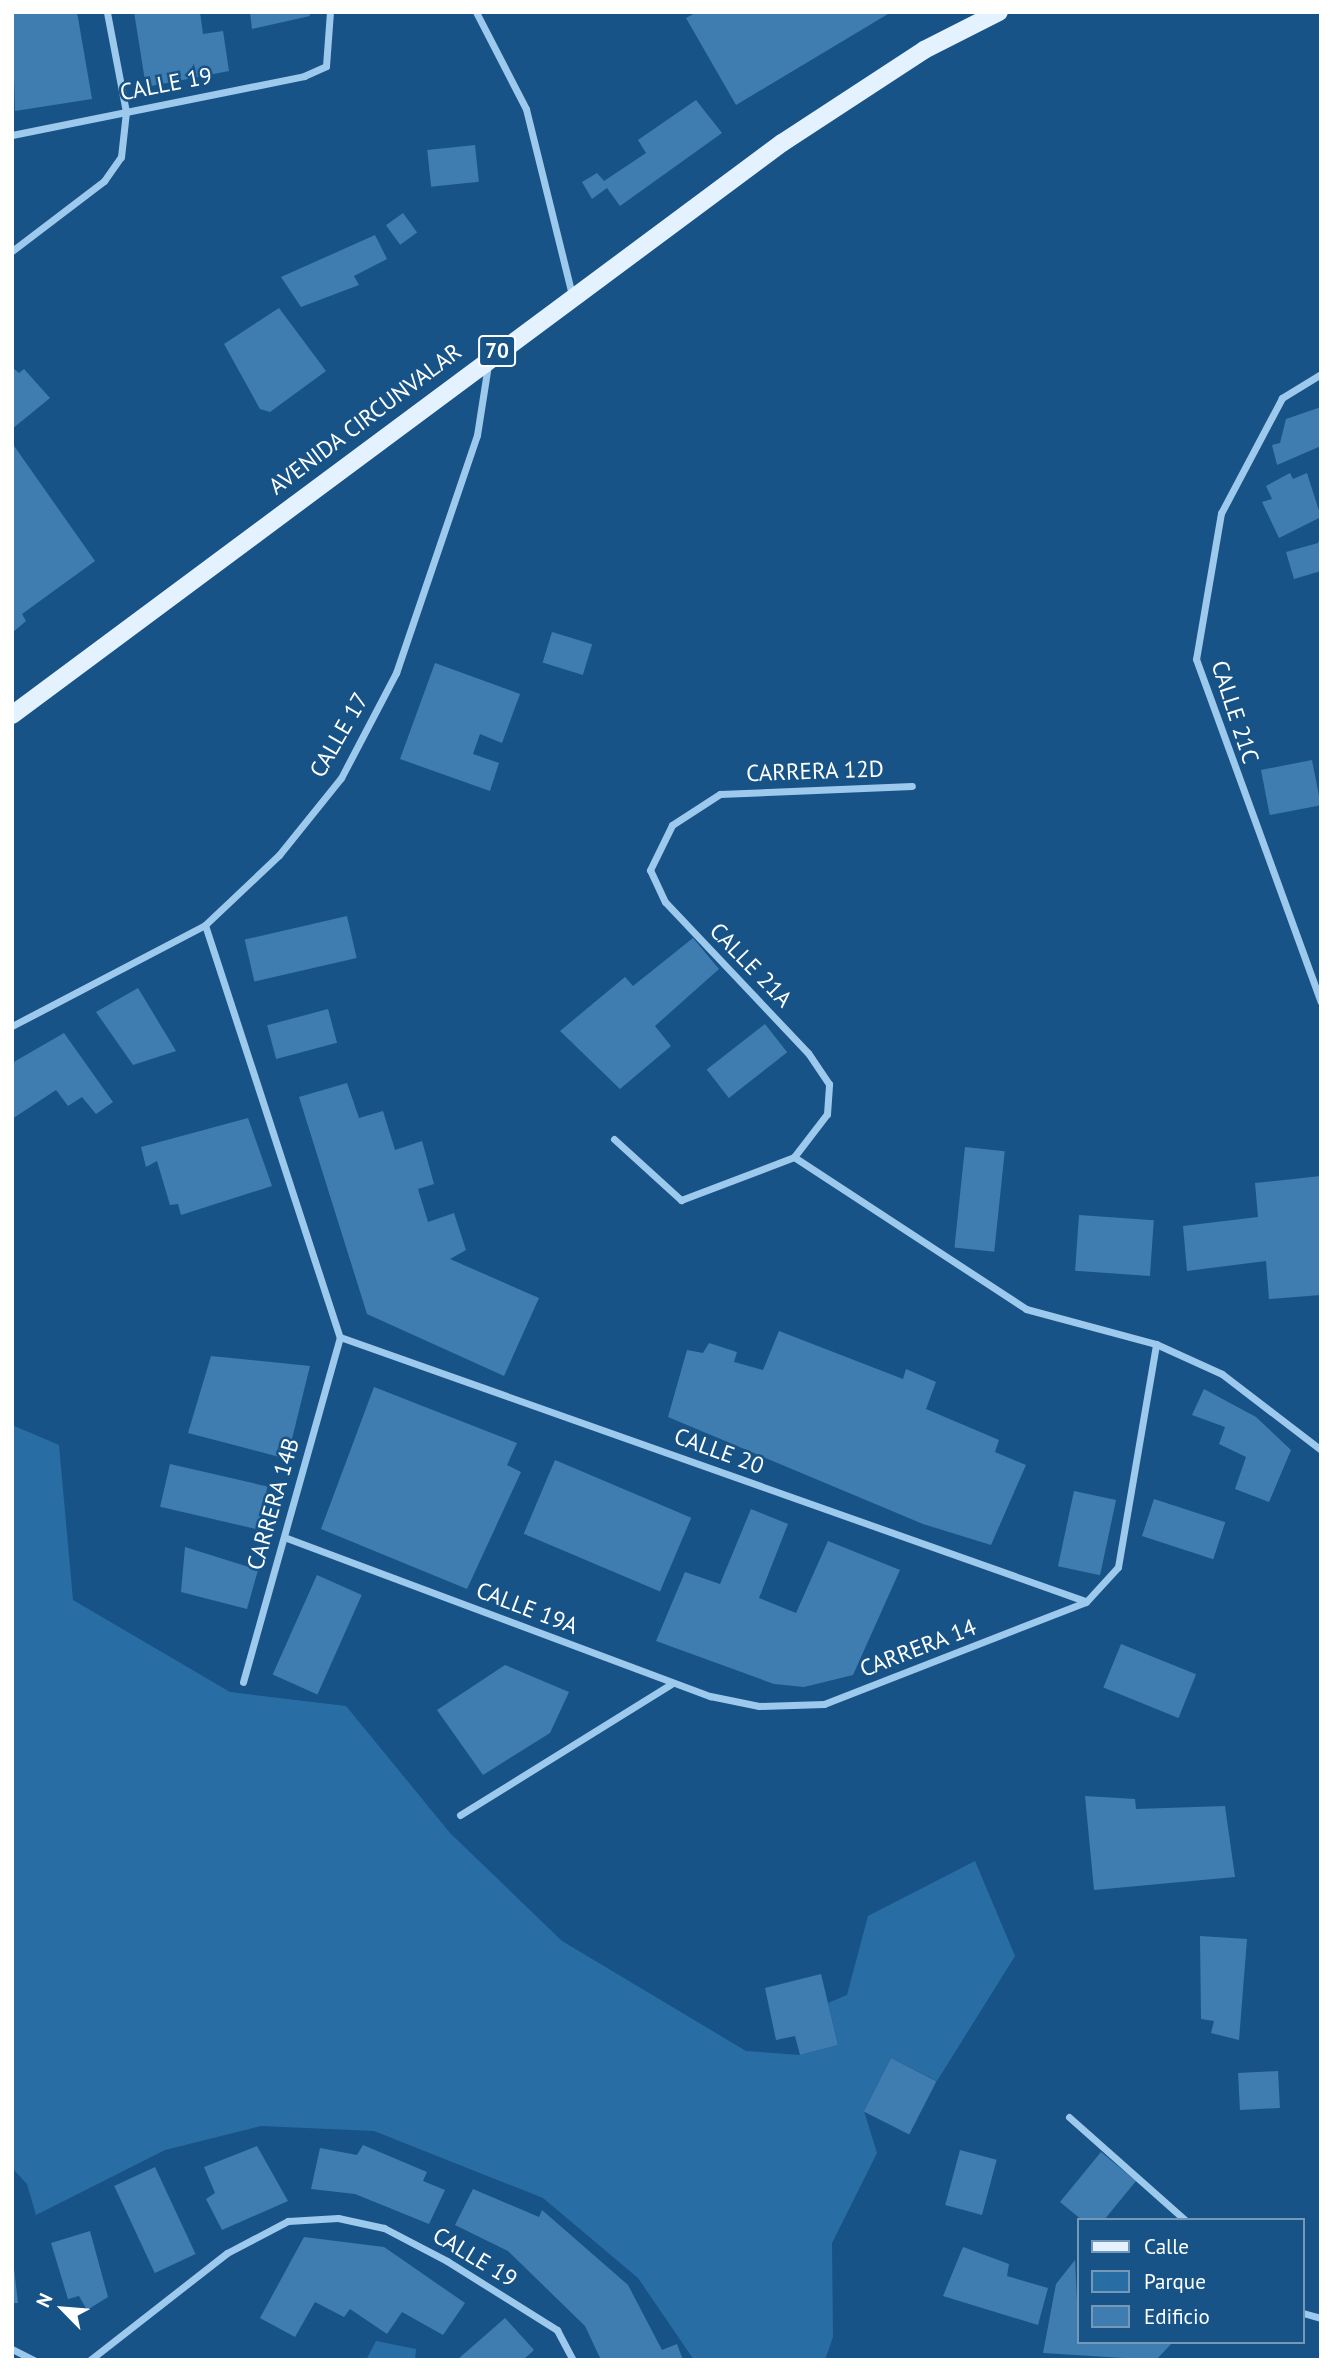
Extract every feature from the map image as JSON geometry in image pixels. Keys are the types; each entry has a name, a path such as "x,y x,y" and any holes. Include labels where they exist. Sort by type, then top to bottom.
{"main road":[{"name":"AVENIDA CIRCUNVALAR","path":"12,715 572,295 782,143 925,50 999,12"}],"street":[{"path":"12,251 104,181 121,157 126,112 107,12"},
{"name":"CALLE 19","path":"12,135 326,66 330,12"},
{"path":"476,12 526,109 572,295"},
{"name":"CALLE 17","path":"12,1027 205,925 279,855 341,778 396,673 477,435 489,357"},
{"name":"CALLE 21C","path":"1321,374 1282,398 1221,513 1196,659 1321,1002"},
{"name":"CARRERA 12D","path":"650,870 672,825 720,794 912,786"},
{"name":"CALLE 21A","path":"650,870 665,902 829,1084 828,1114 794,1157"},
{"path":"205,925 340,1337"},
{"path":"614,1139 681,1200 794,1157 1026,1310 1156,1344 1222,1374 1321,1450"},
{"name":"CARRERA 14B","path":"243,1682 340,1337"},
{"name":"CALLE 20","path":"340,1337 1086,1602"},
{"path":"1086,1602 1118,1567 1156,1344"},
{"name":"CALLE 19A","path":"284,1537 671,1684 759,1706"},
{"name":"CARRERA 14","path":"759,1706 824,1704 1086,1602"},
{"path":"460,1815 671,1684"},
{"path":"1069,2117 1183,2218"},
{"name":"CALLE 19","path":"90,2360 227,2253 288,2221 338,2218 384,2228 447,2261 557,2330 573,2360"},
{"path":"12,2349 34,2360"}],"green space":[{"path":"12,1425 59,1445 73,1600 230,1692 346,1706 450,1833 562,1941 746,2051 800,2055 838,2045 828,2003 847,1995 868,1916 975,1861 1015,1956 937,2081 891,2058 864,2111 877,2153 832,2243 833,2337 825,2360 694,2360 638,2278 543,2198 374,2131 261,2126 165,2150 36,2215 27,2184 12,2168"},
{"path":"376,2341 416,2349 415,2360 366,2360"}],"building":[{"path":"12,12 77,12 92,99 15,111"},
{"path":"134,12 200,12 203,34 223,31 229,71 146,87"},
{"path":"250,12 309,12 310,16 252,29"},
{"path":"697,12 888,14 736,105 686,18"},
{"path":"696,100 722,133 620,206 607,188 592,199 582,182 597,173 604,181 646,153 638,140"},
{"path":"475,145 479,182 431,187 427,150"},
{"path":"403,213 417,232 400,245 386,225"},
{"path":"375,235 387,259 354,276 359,285 301,307 281,277"},
{"path":"279,308 326,371 270,412 260,409 224,344"},
{"path":"12,367 19,373 24,369 50,398 12,429"},
{"path":"1321,407 1321,446 1277,465 1272,445 1280,443 1286,419"},
{"path":"12,443 95,561 22,614 26,621 12,633"},
{"path":"1290,473 1293,479 1307,473 1321,517 1279,538 1262,502 1272,499 1266,486"},
{"path":"1321,535 1321,571 1294,579 1286,552 1318,543"},
{"path":"552,632 592,644 583,675 543,663"},
{"path":"435,663 520,694 502,743 480,734 473,754 499,763 490,791 400,759"},
{"path":"1312,760 1321,805 1270,815 1261,770"},
{"path":"347,916 357,958 254,982 245,940"},
{"path":"693,938 719,969 655,1026 671,1046 620,1089 560,1031 625,977 633,986"},
{"path":"138,988 176,1051 133,1065 96,1012"},
{"path":"328,1009 337,1043 276,1059 267,1025"},
{"path":"765,1024 787,1052 729,1098 707,1070"},
{"path":"64,1033 113,1102 96,1114 82,1097 68,1106 56,1090 12,1119 12,1063"},
{"path":"347,1083 359,1118 383,1111 395,1150 422,1141 434,1184 418,1189 428,1222 454,1213 466,1250 450,1259 539,1298 504,1376 367,1314 299,1097"},
{"path":"248,1118 272,1186 181,1215 178,1204 170,1205 157,1161 146,1167 141,1147"},
{"path":"965,1147 1005,1151 994,1252 954,1247"},
{"path":"1321,1176 1321,1295 1269,1299 1266,1261 1187,1271 1183,1226 1258,1217 1255,1183"},
{"path":"1079,1215 1154,1220 1150,1276 1075,1271"},
{"path":"779,1331 903,1379 906,1369 936,1382 926,1409 999,1440 995,1452 1026,1465 991,1545 923,1524 668,1417 687,1350 703,1353 709,1343 737,1352 734,1362 763,1370"},
{"path":"211,1356 310,1366 287,1459 188,1433"},
{"path":"374,1387 517,1443 507,1465 521,1472 467,1589 321,1529"},
{"path":"1204,1389 1256,1417 1291,1450 1269,1502 1235,1489 1246,1457 1219,1444 1225,1427 1192,1415"},
{"path":"555,1460 691,1518 660,1591 524,1534"},
{"path":"170,1464 267,1486 258,1529 160,1507"},
{"path":"1074,1491 1116,1500 1100,1575 1058,1566"},
{"path":"1154,1499 1225,1522 1213,1559 1142,1536"},
{"path":"751,1509 788,1524 759,1598 796,1613 828,1541 900,1570 853,1675 804,1687 774,1684 656,1641 685,1572 720,1584"},
{"path":"185,1547 258,1570 247,1609 181,1592"},
{"path":"317,1575 362,1595 317,1695 273,1675"},
{"path":"1121,1644 1196,1674 1178,1718 1103,1688"},
{"path":"505,1665 569,1692 550,1733 483,1775 437,1710"},
{"path":"1085,1796 1135,1799 1136,1809 1225,1806 1235,1877 1094,1890"},
{"path":"1200,1936 1247,1939 1239,2040 1211,2033 1214,2021 1201,2019"},
{"path":"821,1974 838,2045 800,2055 795,2036 776,2040 765,1988"},
{"path":"891,2058 936,2081 909,2135 864,2111"},
{"path":"1278,2071 1280,2108 1240,2110 1238,2073"},
{"path":"363,2145 427,2172 423,2181 445,2190 429,2224 355,2194 311,2189 320,2148 357,2155"},
{"path":"257,2146 288,2201 222,2230 206,2199 215,2193 204,2167"},
{"path":"960,2150 997,2160 982,2215 945,2205"},
{"path":"1101,2152 1136,2181 1106,2218 1080,2218 1060,2202"},
{"path":"155,2167 196,2254 155,2273 114,2186"},
{"path":"473,2189 539,2217 542,2210 628,2285 662,2350 677,2344 683,2360 601,2360 585,2326 508,2251 455,2225"},
{"path":"90,2231 108,2297 87,2310 79,2296 68,2299 51,2243"},
{"path":"304,2237 384,2247 465,2303 443,2335 402,2312 387,2334 350,2309 344,2317 315,2302 295,2337 260,2318"},
{"path":"963,2247 1009,2264 1007,2276 1048,2288 1038,2325 943,2296"},
{"path":"12,2251 18,2303 12,2303"},
{"path":"1075,2260 1078,2344 1171,2344 1156,2360 1043,2353 1056,2284"},
{"path":"505,2318 534,2350 523,2360 457,2360"}]}
